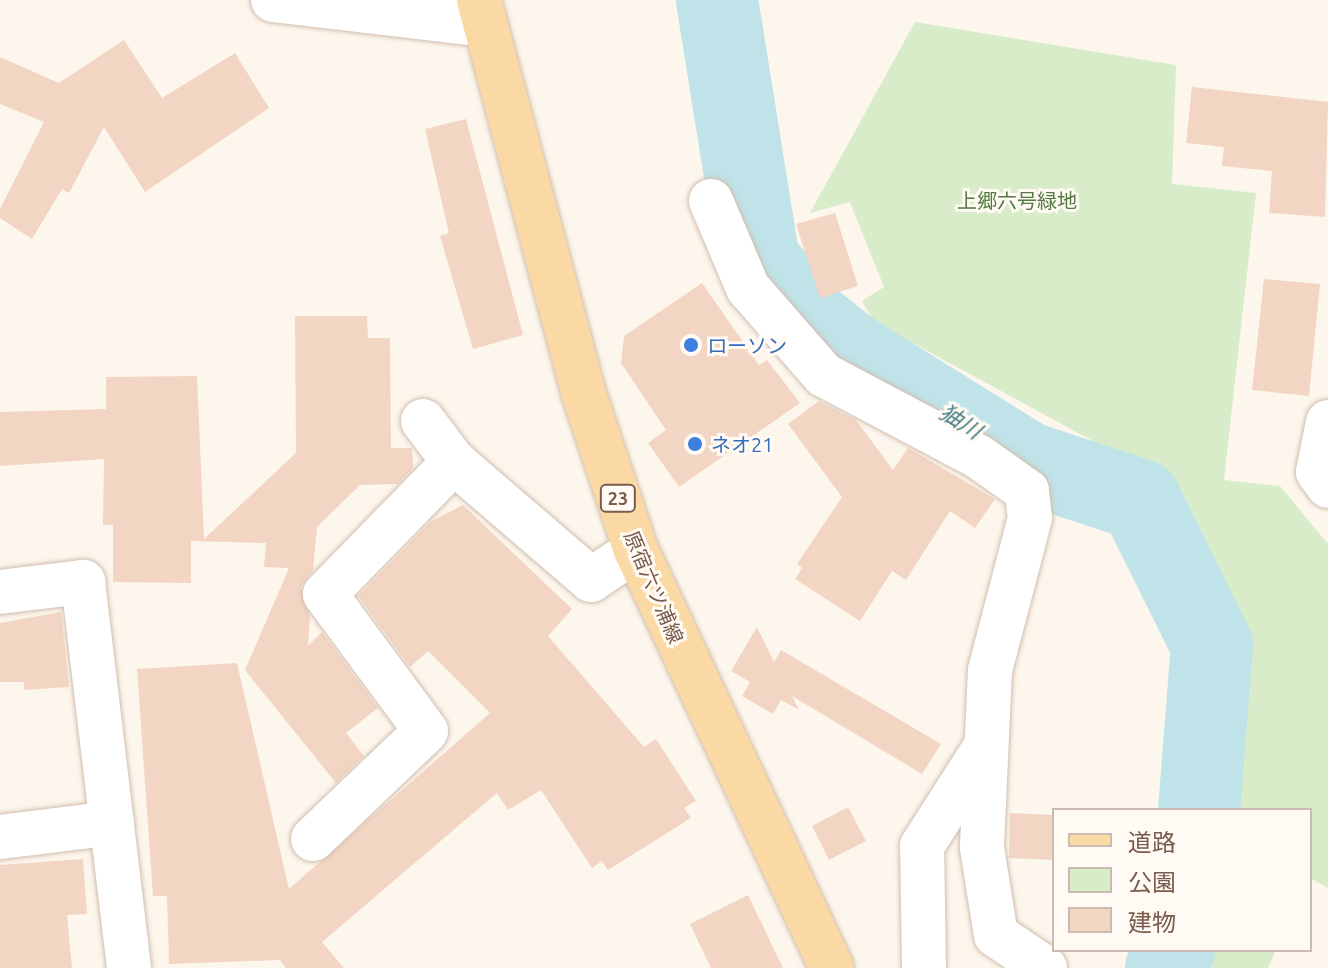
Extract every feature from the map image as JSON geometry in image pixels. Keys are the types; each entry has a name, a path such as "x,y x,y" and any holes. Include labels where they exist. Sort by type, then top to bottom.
{"main road":[{"name":"原宿六ツ浦線","path":"482,12 584,394 636,550 832,968"}],"street":[{"path":"273,0 482,12"},
{"path":"711,201 748,288 824,375 1013,478 1027,491 1030,518 990,670 982,752 989,803 982,848 996,935 1045,968"},
{"path":"423,421 454,462 591,580 636,550"},
{"path":"1328,422 1318,472 1328,486"},
{"path":"313,839 426,731 325,594 454,462"},
{"path":"0,592 83,582 129,968"},
{"path":"924,968 922,846 982,752"},
{"path":"0,837 112,823"}],"green space":[{"name":"上郷六号緑地","path":"915,22 1176,65 1172,184 1256,193 1224,480 1280,486 1328,544 1328,888 1312,879 1312,808 1238,808 1243,633 1163,479 874,322 862,301 884,287 850,202 810,213"},
{"path":"1198,952 1275,952 1268,968 1193,968"}],"building":[{"path":"124,40 162,98 235,53 269,108 145,192 104,127 69,193 62,189 32,239 0,218 0,209 44,122 0,104 0,57 59,83"},
{"path":"1192,87 1328,102 1325,217 1269,213 1272,171 1222,166 1224,147 1186,143"},
{"path":"466,119 523,335 473,349 440,236 449,233 425,129"},
{"path":"835,213 858,286 820,298 796,224"},
{"path":"1264,279 1320,284 1309,396 1252,390"},
{"path":"702,283 759,365 767,360 800,403 679,487 648,443 666,430 621,363 624,336"},
{"path":"295,316 367,316 368,338 390,338 391,448 412,448 413,468 398,484 360,485 317,527 313,570 301,587 310,616 308,646 322,632 378,708 346,733 364,756 336,783 245,670 289,568 264,567 266,543 191,541 191,583 113,582 113,525 103,525 104,459 0,466 0,412 106,409 106,377 197,376 204,539 296,453"},
{"path":"819,401 856,420 893,470 908,448 995,499 975,528 950,511 906,580 892,571 860,621 795,579 802,568 797,564 842,497 788,424"},
{"path":"463,505 572,609 548,636 644,747 656,739 696,801 684,808 691,818 608,870 602,861 592,868 541,790 508,810 497,793 322,942 344,968 286,968 280,960 169,964 167,896 153,896 137,669 237,663 289,889 490,713 428,651 410,667 358,596 430,522"},
{"path":"61,612 69,687 24,690 24,682 0,682 0,623"},
{"path":"757,627 774,662 781,650 941,744 922,774 792,696 799,710 781,700 773,714 742,696 750,682 731,671"},
{"path":"848,807 866,841 829,860 812,826"},
{"path":"1010,813 1052,815 1052,860 1009,858"},
{"path":"83,859 87,914 67,915 72,968 0,968 0,865"},
{"path":"748,895 783,968 711,968 690,924"}],"waterway":[{"name":"㹨川","path":"717,0 759,261 808,319 851,353 1028,463 1140,500 1212,645 1199,808"},
{"name":"㹨川","path":"1166,968 1173,952"}],"place":[{"name":"ローソン","path":"691,345"},
{"name":"ネオ21","path":"695,444"}]}
